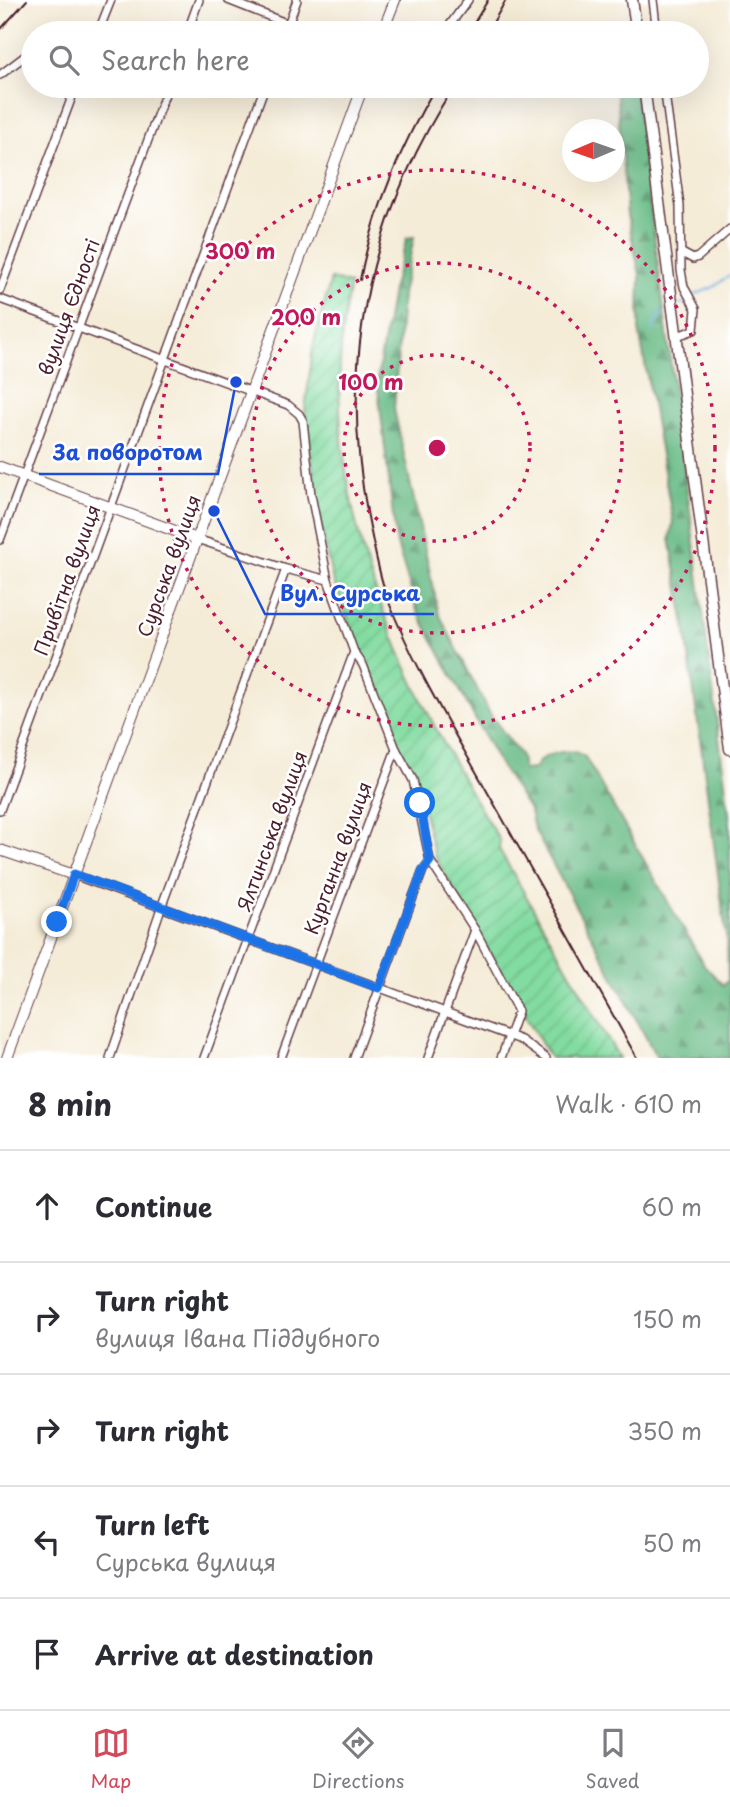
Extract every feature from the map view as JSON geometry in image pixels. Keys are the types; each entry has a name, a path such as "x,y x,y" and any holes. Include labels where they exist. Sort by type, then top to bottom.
{"main road":[{"path":"632,0 635,21"},
{"path":"646,98 730,749"}],"street":[{"path":"103,21 111,0"},
{"path":"191,21 199,0"},
{"path":"228,0 270,21"},
{"path":"289,21 297,0"},
{"path":"387,21 395,0"},
{"path":"452,21 468,0"},
{"path":"653,0 656,21"},
{"path":"0,75 21,59"},
{"path":"0,290 72,98"},
{"name":"вулиця Єдності","path":"0,540 163,98"},
{"name":"Привітна вулиця","path":"0,810 163,358 260,98"},
{"name":"Сурська вулиця","path":"7,1058 359,98"},
{"path":"666,98 680,206 684,287 696,315 694,330 677,336"},
{"path":"682,253 693,259 698,257 730,229"},
{"path":"0,299 288,405 299,414 303,421 311,495 328,580 354,652 374,690 396,749 413,780 430,861 475,930 518,1011 501,1058"},
{"path":"0,467 197,539 328,580"},
{"path":"110,1058 161,908 286,569"},
{"name":"Ялтинська вулиця","path":"204,1058 354,652"},
{"name":"Курганна вулиця","path":"281,1058 396,749"},
{"path":"0,850 74,874 247,941 509,1036 546,1057"},
{"path":"354,1058 423,870 430,861"},
{"path":"428,1058 475,930"}],"green space":[{"path":"617,98 637,98 730,822 730,1058 657,1058 534,829 530,811 501,767 417,610 396,541 377,380 392,290 407,238 414,237 402,294 394,409 439,614 490,714 521,756 523,770 534,769 543,759 557,753 572,752 585,757 704,965 723,985 728,981 727,942 685,626 670,538 673,522 639,330 640,275 627,215 624,182 625,119 619,119"},
{"path":"331,279 350,284 340,359 341,432 352,504 371,575 396,645 462,778 500,841 499,849 619,1058 550,1058 435,857 415,777 399,747 379,688 357,644 332,577 320,523 305,410 313,346"}],"waterway":[{"path":"694,295 714,287 730,275"},
{"path":"680,304 686,302"},
{"path":"653,331 662,310"}],"railway":[{"path":"0,30 27,0"},
{"path":"475,21 488,0"},
{"path":"494,21 506,0"},
{"path":"360,280 372,229 390,180 429,98"},
{"path":"447,98 424,137 400,189 381,241 367,295 359,350 357,406 360,464 369,522 388,600 422,674 637,1058"}],"place":[{"name":"За поворотом","path":"236,382"},
{"name":"Вул. Сурська","path":"214,511"}],"route":[{"path":"57,922 74,874 247,941 379,988 423,870 430,861 420,803"}]}
